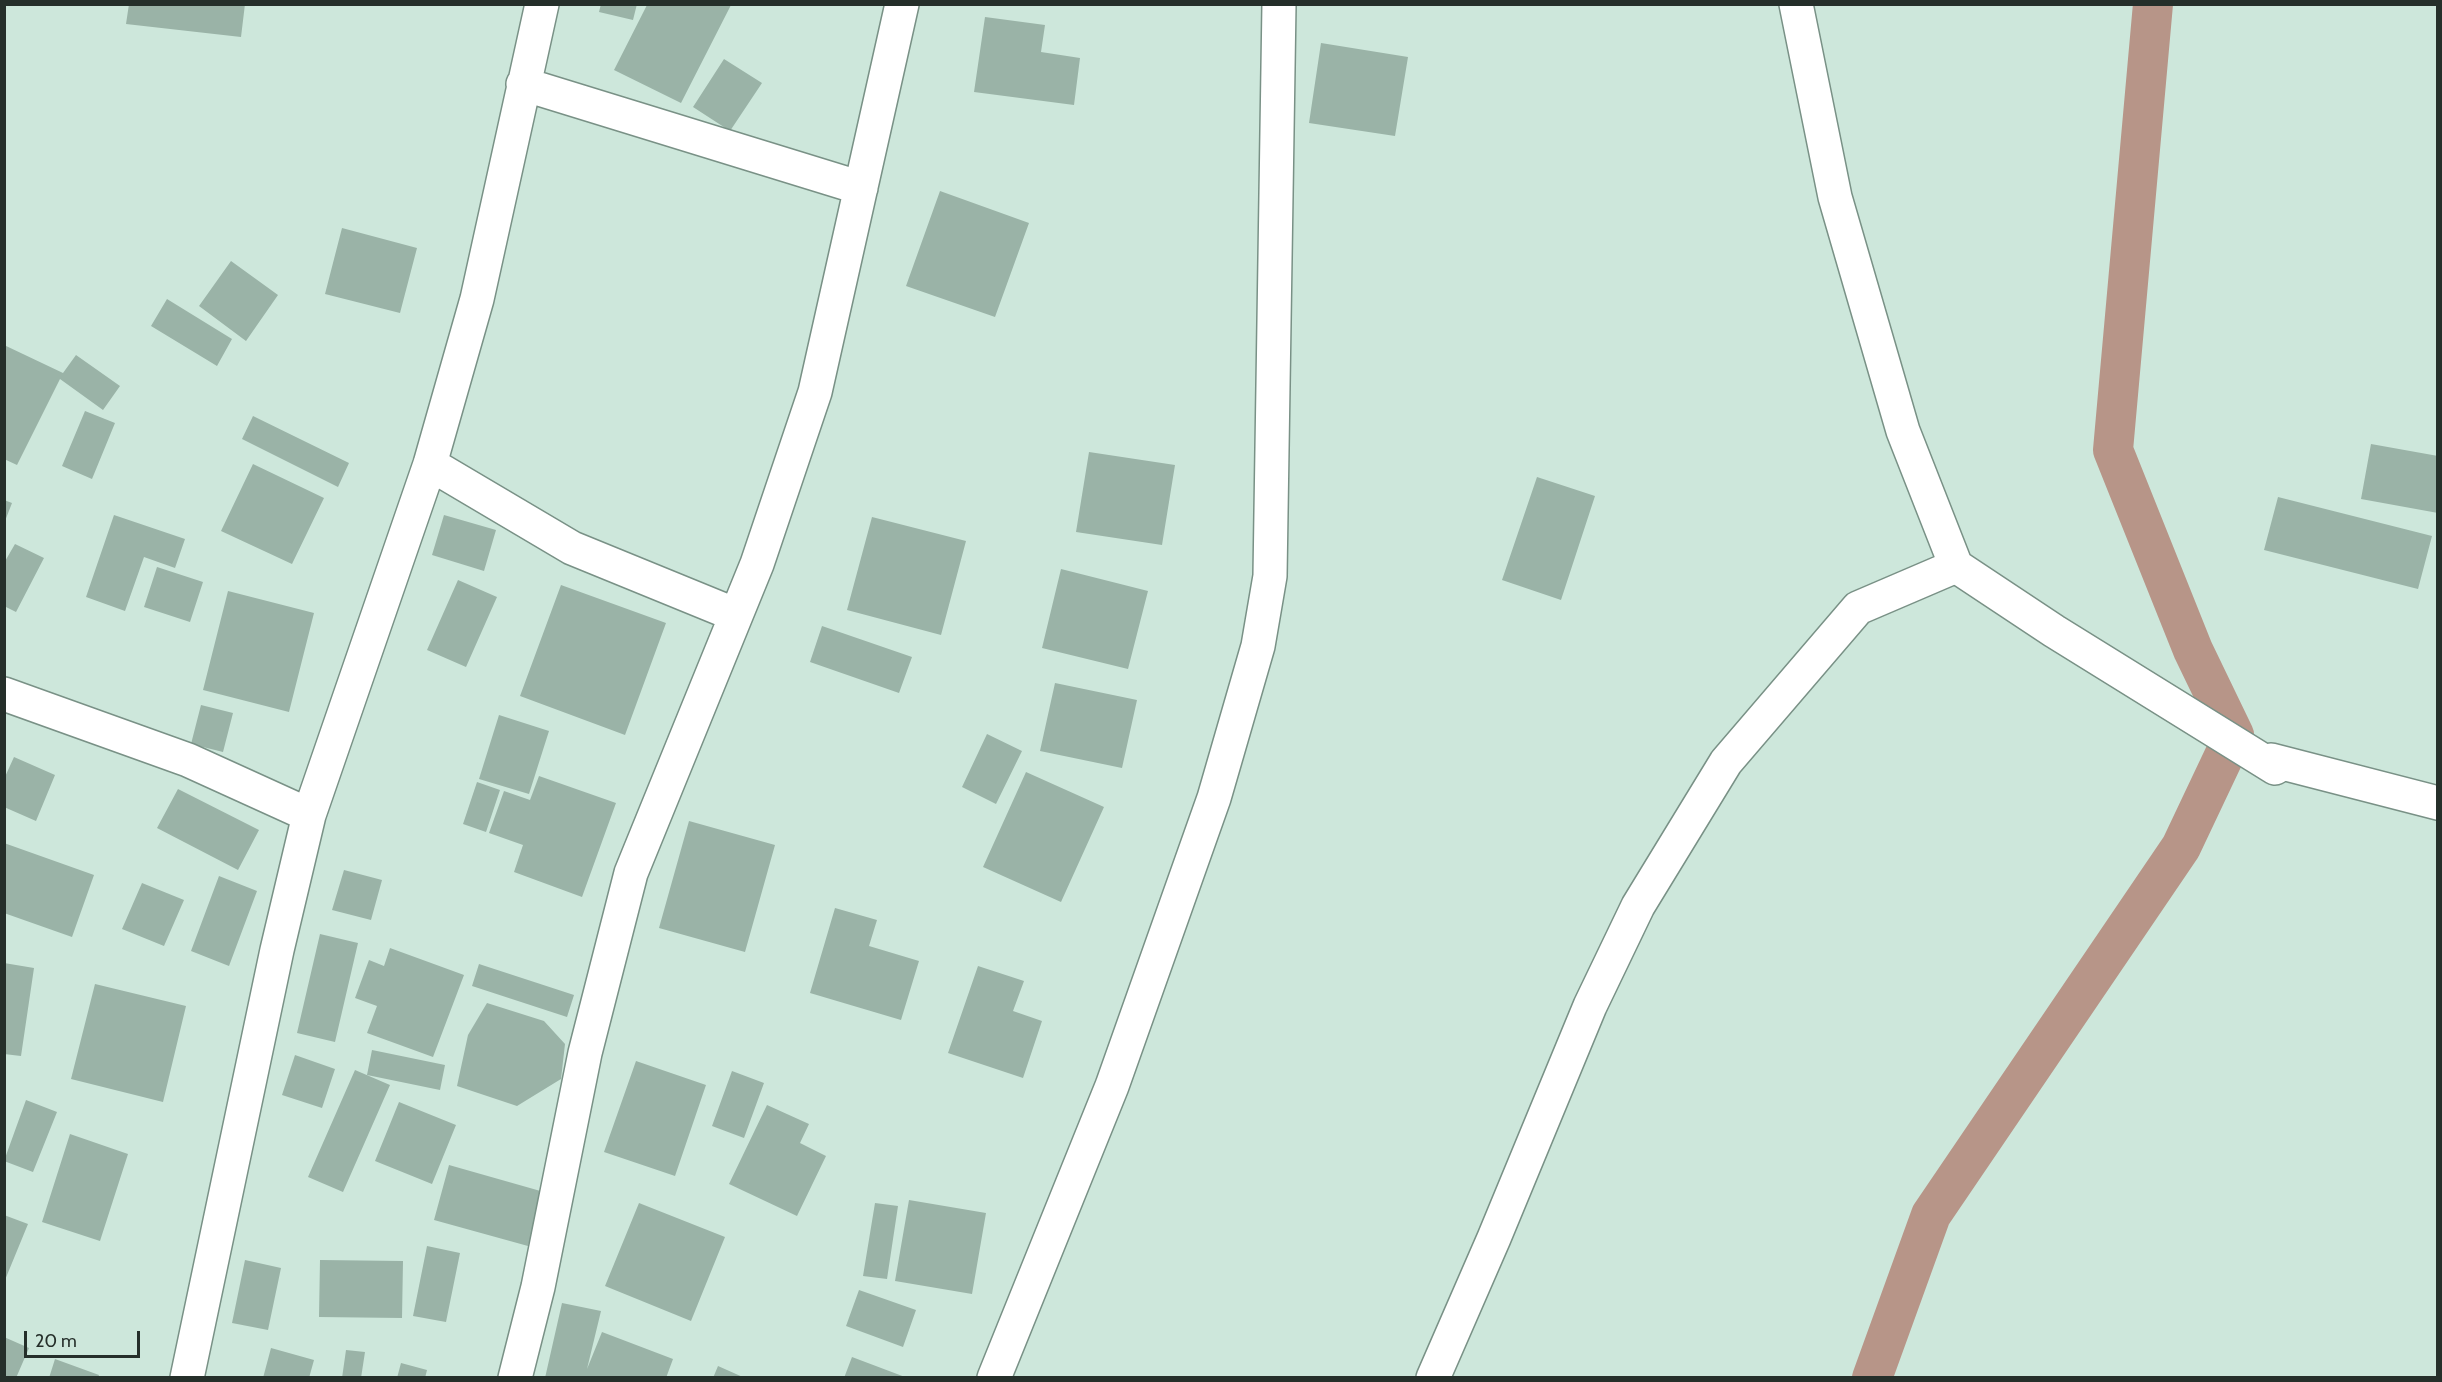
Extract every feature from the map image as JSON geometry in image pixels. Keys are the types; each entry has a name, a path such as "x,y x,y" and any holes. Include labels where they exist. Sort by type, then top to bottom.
{"street":[{"path":"187,1377 277,950 309,815 430,464 477,299 542,4"},
{"path":"515,1377 538,1287 585,1053 631,873 757,564 815,392 902,4"},
{"path":"994,1377 1116,1074 1214,798 1258,646 1270,576 1279,4"},
{"path":"1796,4 1838,208 1903,430 1956,566 2054,631 2273,764 2438,803"},
{"path":"523,84 861,188"},
{"path":"430,464 572,548 736,615"},
{"path":"1433,1377 1494,1238 1590,1006 1638,906 1726,762 1858,608 1956,566"},
{"path":"4,694 189,760 309,815"}],"building":[{"path":"129,4 245,4 241,37 126,24"},
{"path":"601,4 637,4 633,20 599,12"},
{"path":"647,5 731,5 681,103 614,70"},
{"path":"985,17 1045,25 1041,52 1080,58 1074,105 974,92"},
{"path":"1321,43 1408,57 1395,136 1309,123"},
{"path":"724,59 762,83 730,131 693,107"},
{"path":"940,191 1029,223 995,317 906,286"},
{"path":"342,228 417,248 400,313 325,294"},
{"path":"231,261 278,295 246,341 199,306"},
{"path":"167,299 232,339 217,366 151,326"},
{"path":"4,345 63,373 76,355 120,386 103,410 60,379 17,465 4,459"},
{"path":"85,411 115,423 92,479 62,466"},
{"path":"253,416 349,463 338,487 242,439"},
{"path":"2371,444 2438,456 2438,513 2361,499"},
{"path":"1089,452 1175,465 1162,545 1076,532"},
{"path":"253,464 324,498 292,564 221,531"},
{"path":"1537,477 1595,496 1561,600 1502,580"},
{"path":"2278,497 2432,536 2418,589 2264,550"},
{"path":"4,500 12,503 5,521 4,521"},
{"path":"114,515 185,539 175,568 144,557 125,611 86,597"},
{"path":"444,515 496,530 484,571 432,555"},
{"path":"872,517 966,541 941,635 847,610"},
{"path":"15,544 44,558 16,612 4,606 4,563"},
{"path":"157,567 203,582 190,622 144,607"},
{"path":"1061,569 1148,591 1128,669 1042,648"},
{"path":"458,580 497,597 466,667 427,650"},
{"path":"561,585 666,623 625,735 520,696"},
{"path":"228,591 314,613 289,712 203,690"},
{"path":"822,626 912,657 899,693 810,662"},
{"path":"1055,683 1137,700 1122,768 1040,751"},
{"path":"201,705 233,713 223,752 191,744"},
{"path":"499,715 549,731 529,794 479,779"},
{"path":"987,734 1022,751 996,804 962,787"},
{"path":"14,757 55,775 36,821 4,807 4,779"},
{"path":"1026,772 1104,807 1061,902 983,867"},
{"path":"539,776 616,803 582,897 514,872 523,845 489,833 504,791 530,800"},
{"path":"477,782 500,790 486,832 463,824"},
{"path":"178,789 259,830 238,870 157,828"},
{"path":"689,821 775,845 745,952 659,928"},
{"path":"4,843 94,875 72,937 4,913"},
{"path":"344,870 382,880 371,920 332,910"},
{"path":"219,876 257,891 229,966 191,951"},
{"path":"142,883 184,900 164,946 122,929"},
{"path":"835,908 877,920 869,946 919,961 901,1020 810,993"},
{"path":"320,934 358,943 335,1042 297,1033"},
{"path":"390,948 464,975 433,1057 367,1033 377,1006 355,998 369,960 384,966"},
{"path":"4,963 34,968 21,1056 4,1054"},
{"path":"479,964 574,995 567,1017 472,986"},
{"path":"978,966 1024,981 1013,1011 1042,1021 1023,1078 948,1053"},
{"path":"95,984 186,1006 163,1102 71,1079"},
{"path":"487,1003 544,1021 565,1044 561,1079 517,1106 457,1086 468,1035"},
{"path":"372,1050 445,1065 440,1090 367,1075"},
{"path":"295,1055 335,1069 322,1108 282,1095"},
{"path":"636,1061 706,1085 675,1176 604,1152"},
{"path":"355,1070 390,1085 343,1192 308,1177"},
{"path":"732,1071 764,1083 744,1138 712,1126"},
{"path":"26,1100 57,1112 33,1172 4,1161"},
{"path":"399,1102 456,1125 432,1184 375,1161"},
{"path":"767,1105 809,1124 800,1143 826,1156 797,1216 729,1184"},
{"path":"70,1134 128,1154 100,1241 42,1222"},
{"path":"449,1165 544,1192 528,1246 434,1220"},
{"path":"909,1200 986,1213 972,1294 895,1281"},
{"path":"639,1203 725,1237 691,1321 605,1286"},
{"path":"875,1203 898,1206 887,1279 863,1276"},
{"path":"4,1215 28,1224 5,1280 4,1280"},
{"path":"427,1246 460,1253 446,1322 413,1316"},
{"path":"245,1260 281,1268 268,1330 232,1323"},
{"path":"320,1260 403,1261 402,1318 319,1317"},
{"path":"859,1290 916,1310 903,1347 846,1326"},
{"path":"562,1303 601,1311 587,1369 602,1332 673,1359 666,1378 545,1378"},
{"path":"4,1337 29,1348 16,1378 4,1378"},
{"path":"271,1348 314,1360 309,1378 263,1378"},
{"path":"346,1350 365,1352 361,1378 342,1378"},
{"path":"852,1357 905,1377 905,1378 844,1378"},
{"path":"55,1359 99,1375 98,1378 49,1378"},
{"path":"401,1363 427,1370 425,1378 397,1378"},
{"path":"718,1366 745,1378 713,1378"}],"waterway":[{"path":"1872,1378 1931,1215 2181,847 2234,735 2193,650 2113,450 2153,4"}]}
